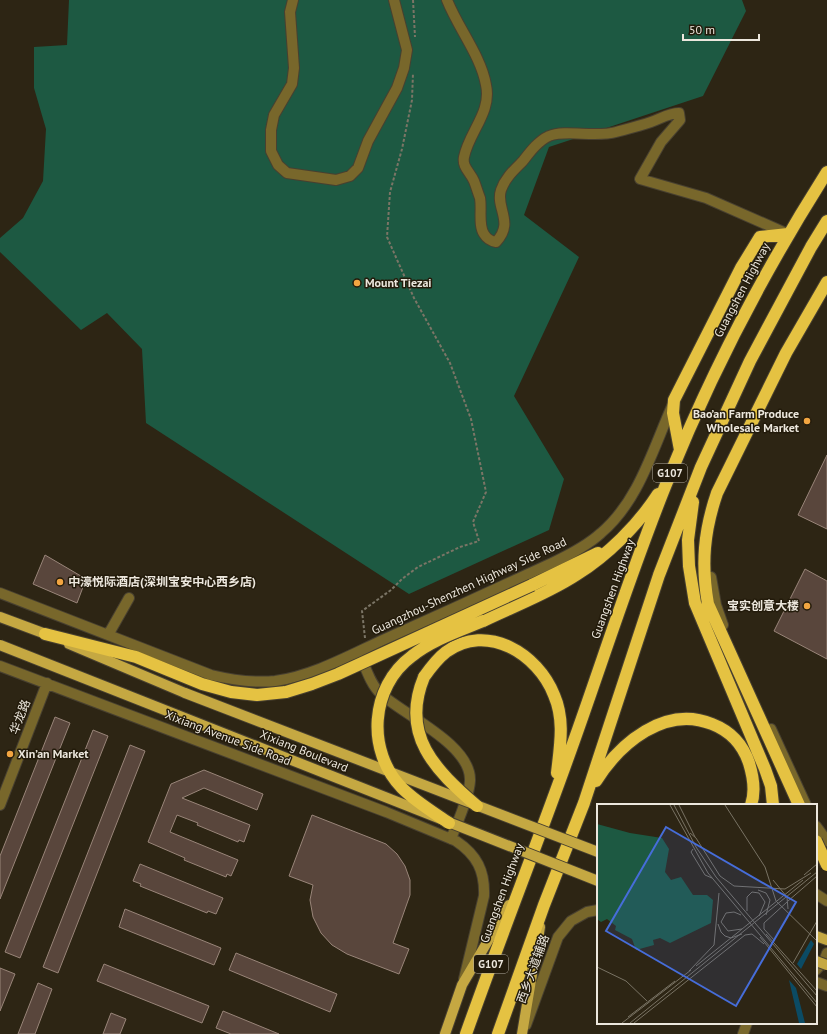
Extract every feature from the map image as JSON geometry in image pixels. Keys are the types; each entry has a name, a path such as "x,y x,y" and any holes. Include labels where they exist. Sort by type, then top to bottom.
{"highway":[{"name":"Guangshen Highway","path":"466,1034 516,893 555,793 668,478 727,349 788,234 827,172"},
{"name":"G107","path":"498,1034 544,905 584,803 660,575 701,467 750,361 811,247 827,221"},
{"path":"680,450 673,414 674,400 741,268 760,237 788,234"},
{"path":"799,804 708,604 704,578 704,554 709,517 717,493 786,353 827,282"},
{"path":"701,467 691,512 688,540 689,566 695,603 765,769 773,804"},
{"path":"449,823 402,788 389,771 381,751 377,729 378,708 385,689 397,671 410,656 428,645 555,588 577,575 615,544 653,502 668,478"},
{"path":"45,634 136,657 202,684 231,692 257,695 286,692 338,674 532,585 615,544"},
{"path":"477,806 437,769 425,748 417,729 415,711 418,692 424,677 435,662 447,651 462,644 476,641 492,641 507,645 523,653 535,663 551,689 559,711 562,732 555,793"},
{"path":"584,803 596,781 614,756 628,742 656,726 670,721 687,719 703,720 720,727 733,737 746,756 754,778 751,804"},
{"path":"817,843 827,865"}],"main road":[{"name":"Xixiang Boulevard","path":"0,617 45,634 185,693 597,852"},
{"name":"Xixiang Boulevard","path":"0,645 597,881"},
{"path":"445,1034 462,985 516,893"},
{"path":"523,1034 544,905"},
{"path":"817,936 827,940"},
{"path":"817,962 827,965"}],"street":[{"path":"293,0 290,12 294,68 292,84 274,115 271,130 271,151 278,165 287,173 336,180 350,176 358,168 368,141 397,88 404,68 407,50 394,0"},
{"path":"447,0 452,14 482,71 487,87 484,113 467,145 463,158 464,167 474,181 480,199 483,233 489,240 496,242 503,234 504,224 501,192 508,177 540,142 550,136 562,134 592,135 613,133 649,123 674,113 679,113 680,120 661,142 640,179 706,198 788,234"},
{"name":"Guangzhou-Shenzhen Highway Side Road","path":"362,649 552,564 576,551 601,534 619,515 632,497 674,400"},
{"path":"750,427 716,513 710,545 711,587 725,629 806,804"},
{"path":"0,593 211,675 242,681 275,681 299,675 362,649 372,683 380,694 441,738 466,763 470,773 469,788 451,839"},
{"path":"108,635 130,598"},
{"name":"Xixiang Avenue Side Road","path":"0,666 386,812 451,839 465,847 483,871 485,882 484,896 462,985"},
{"name":"华龙路","path":"0,805 47,683"},
{"path":"817,827 827,841"},
{"path":"817,855 827,848"},
{"path":"817,895 827,901"},
{"name":"西乡大道辅路","path":"523,1034 558,937 571,921 587,912 597,910"},
{"path":"817,969 824,961 827,953"},
{"path":"817,982 827,986"},
{"path":"743,1034 747,1024"}],"path":[{"path":"413,0 414,45"},
{"path":"362,649 362,611 391,590 402,579 418,567 460,547 479,540 473,522 486,492 471,419 450,363 414,298 387,237 390,192 402,149 412,100 413,68"}],"green space":[{"path":"69,0 742,0 746,11 703,96 549,147 524,215 579,257 514,396 564,479 549,530 409,594 146,423 142,349 107,313 81,330 0,252 0,238 23,218 43,181 46,129 34,88 34,47 67,45"}],"building":[{"path":"827,455 827,529 798,515"},
{"name":"中濠悦际酒店(深圳宝安中心西乡店)","path":"45,555 86,579 77,603 33,584"},
{"name":"宝实创意大楼","path":"805,569 827,581 827,659 774,631"},
{"path":"55,717 70,723 0,899 0,856"},
{"path":"93,730 108,736 20,958 5,952"},
{"path":"130,745 145,751 58,973 43,967"},
{"path":"204,770 263,794 257,810 204,788 182,798 250,825 244,842 239,840 238,842 177,815 170,832 238,860 231,876 227,874 226,877 184,860 185,858 148,842 171,784"},
{"path":"312,815 386,844 397,854 405,866 410,880 410,895 393,943 409,949 399,974 347,954 332,945 321,933 313,917 310,900 313,885 289,876"},
{"path":"140,864 223,898 216,914 208,911 207,913 140,886 141,884 133,881"},
{"path":"125,909 221,948 214,965 119,927"},
{"path":"236,953 337,994 330,1012 229,970"},
{"path":"104,964 209,1006 202,1023 97,981"},
{"path":"0,968 15,974 0,1011"},
{"path":"38,983 52,989 35,1034 18,1034"},
{"path":"223,1011 279,1034 231,1034 216,1028"},
{"path":"111,1013 126,1019 120,1034 103,1034"}],"place":[{"name":"Mount Tiezai","path":"357,283"},
{"name":"Bao’an Farm Produce Wholesale Market","path":"807,421"},
{"name":"中濠悦际酒店(深圳宝安中心西乡店)","path":"60,582"},
{"name":"宝实创意大楼","path":"807,606"},
{"name":"Xin’an Market","path":"10,754"}]}
